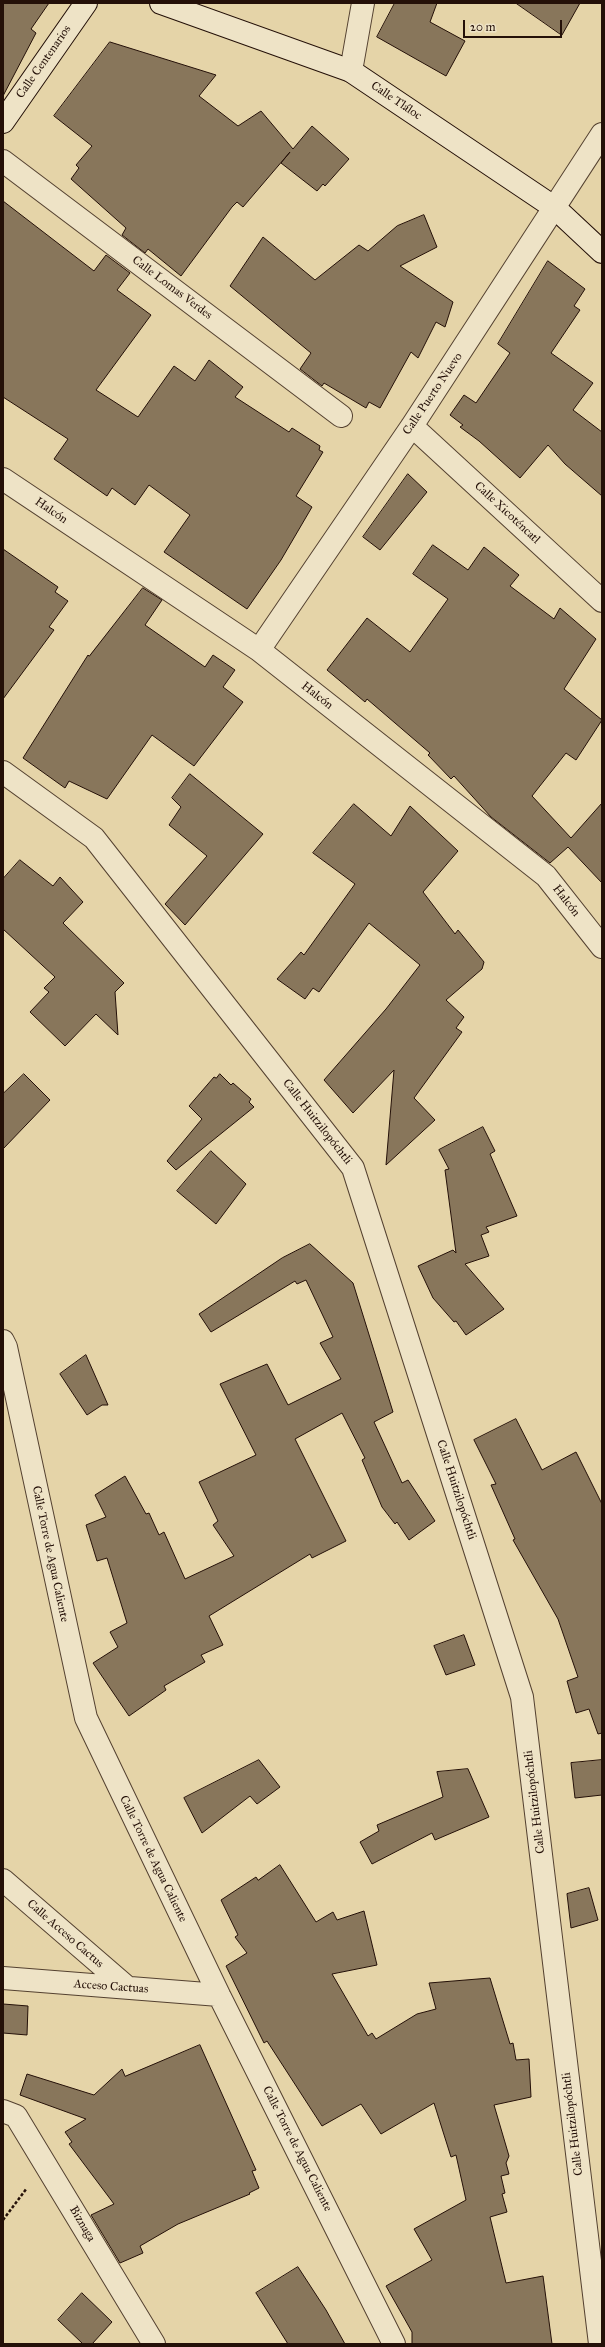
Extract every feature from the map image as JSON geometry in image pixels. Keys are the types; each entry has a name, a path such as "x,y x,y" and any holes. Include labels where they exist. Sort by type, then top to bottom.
{"street":[{"name":"Calle Centenarios","path":"3,122 86,3"},
{"name":"Calle Tláloc","path":"161,3 351,71 555,208 602,252"},
{"path":"351,71 363,3"},
{"name":"Calle Puerto Nuevo","path":"259,650 412,426 602,134"},
{"name":"Calle Lomas Verdes","path":"3,161 341,416"},
{"name":"Calle Xicoténcatl","path":"412,426 602,601"},
{"name":"Halcón","path":"3,479 259,650 546,876 602,947"},
{"name":"Calle Huitzilopóchtli","path":"3,772 94,838 353,1168 522,1697 600,2344"},
{"name":"Calle Torre de Agua Caliente","path":"3,1341 8,1354 86,1718 219,1995 394,2344"},
{"name":"Calle Acceso Cactus","path":"3,1880 128,1988"},
{"name":"Acceso Cactuas","path":"3,1978 219,1995"},
{"name":"Biznaga","path":"3,2111 16,2116 154,2344"}],"path":[{"path":"3,2220 45,2164"}],"building":[{"path":"3,3 49,3 31,29 36,33 3,96"},
{"path":"395,3 437,3 430,22 465,41 446,76 377,37"},
{"path":"516,3 580,3 562,35"},
{"path":"110,42 216,75 199,96 238,126 261,111 293,149 312,126 349,159 325,186 323,184 317,191 281,163 290,152 243,207 237,202 232,207 181,276 148,249 145,253 122,235 126,228 71,179 79,168 76,165 92,146 54,116"},
{"path":"3,201 94,271 106,255 130,273 117,290 151,315 96,390 138,417 174,366 195,381 209,360 243,387 235,397 289,432 292,428 320,446 319,450 323,452 296,496 312,507 281,560 247,609 164,552 190,515 149,485 135,505 112,488 107,496 54,459 68,439 3,397"},
{"path":"424,215 437,247 400,266 453,302 445,327 436,322 418,358 411,352 380,408 369,402 366,408 324,383 322,386 300,369 311,353 230,286 263,237 315,280 359,245 368,251 397,226"},
{"path":"548,261 585,289 574,306 580,310 551,353 593,383 573,410 602,432 602,496 565,464 548,445 520,478 479,441 460,427 463,425 450,415 464,395 476,403 510,353 498,344"},
{"path":"408,474 427,492 380,550 363,537"},
{"path":"433,545 468,570 484,547 519,575 510,586 554,619 560,608 596,639 564,689 602,720 576,760 566,753 532,796 571,838 602,803 602,883 568,847 550,863 491,817 454,776 451,779 428,755 430,753 367,699 365,702 327,670 367,618 410,652 448,599 413,574"},
{"path":"3,549 58,587 55,592 68,601 49,627 54,630 3,699"},
{"path":"143,588 162,600 145,625 205,667 213,655 235,670 223,687 243,702 194,766 152,735 107,799 69,781 65,788 23,758 88,655 89,656"},
{"path":"190,774 263,834 185,925 165,904 207,856 169,825 181,807 172,798"},
{"path":"354,804 391,836 410,806 458,851 423,892 455,934 458,930 484,962 482,969 446,1000 464,1017 456,1028 462,1032 414,1098 435,1120 386,1165 394,1070 353,1113 324,1080 386,1009 420,965 369,923 319,992 313,988 305,999 277,979 301,952 304,955 355,884 313,853"},
{"path":"20,860 53,886 60,877 83,902 63,923 124,983 115,992 118,1035 96,1014 65,1046 30,1012 49,992 44,988 55,977 3,929 3,879"},
{"path":"24,1074 50,1100 3,1149 3,1094"},
{"path":"220,1074 231,1085 233,1083 251,1099 249,1102 254,1107 176,1170 167,1161 202,1119 189,1106 214,1077 216,1078"},
{"path":"483,1127 495,1151 490,1154 517,1216 486,1227 489,1232 481,1235 489,1256 465,1264 504,1309 466,1335 456,1321 454,1322 433,1298 418,1266 453,1250 456,1253 445,1170 449,1169 439,1150"},
{"path":"211,1151 246,1184 216,1224 177,1191"},
{"path":"310,1244 353,1283 393,1412 374,1422 402,1483 408,1480 435,1521 409,1540 397,1522 395,1524 382,1507 362,1460 365,1458 342,1413 295,1439 346,1541 312,1558 310,1554 209,1616 223,1645 201,1655 205,1662 164,1686 166,1690 129,1716 93,1663 118,1647 110,1632 127,1623 107,1558 97,1561 86,1525 106,1517 95,1495 125,1476 146,1514 149,1513 159,1535 164,1532 185,1579 234,1556 213,1525 218,1521 199,1482 256,1455 220,1384 267,1364 288,1405 341,1379 320,1343 333,1337 306,1280 297,1284 295,1281 211,1332 199,1314 282,1258"},
{"path":"86,1355 108,1405 102,1405 87,1415 60,1374"},
{"path":"516,1419 542,1470 576,1452 602,1504 602,1733 598,1734 589,1709 576,1713 567,1681 578,1677 558,1619 513,1540 515,1539 491,1485 496,1484 474,1440"},
{"path":"464,1635 475,1665 446,1675 434,1646"},
{"path":"259,1760 280,1787 257,1804 250,1796 202,1833 184,1798"},
{"path":"602,1760 602,1795 575,1798 571,1763"},
{"path":"468,1769 489,1817 435,1840 432,1833 372,1864 360,1842 379,1831 377,1825 443,1797 437,1772"},
{"path":"280,1865 316,1922 333,1912 337,1920 364,1911 377,1965 332,1974 368,2036 372,2033 376,2039 417,2014 436,2009 429,1983 490,1978 510,2044 513,2043 516,2060 529,2059 531,2097 494,2105 509,2156 506,2163 509,2174 501,2176 505,2193 502,2194 507,2212 490,2217 506,2283 543,2276 552,2344 412,2344 412,2332 386,2286 432,2260 414,2229 466,2200 456,2155 451,2157 434,2103 381,2134 361,2104 322,2126 267,2041 264,2043 226,1966 247,1953 235,1937 238,1935 221,1900 256,1877 258,1880"},
{"path":"589,1888 598,1920 571,1928 567,1894"},
{"path":"3,2004 28,2006 27,2035 3,2033"},
{"path":"200,2045 256,2170 252,2171 259,2188 249,2193 250,2194 178,2224 140,2246 143,2253 120,2263 91,2215 114,2204 69,2144 72,2142 65,2132 86,2119 20,2095 27,2074 94,2095 122,2069 125,2076"},
{"path":"298,2267 326,2310 345,2344 288,2344 256,2293"},
{"path":"82,2293 112,2322 92,2344 83,2344 58,2320"}]}
